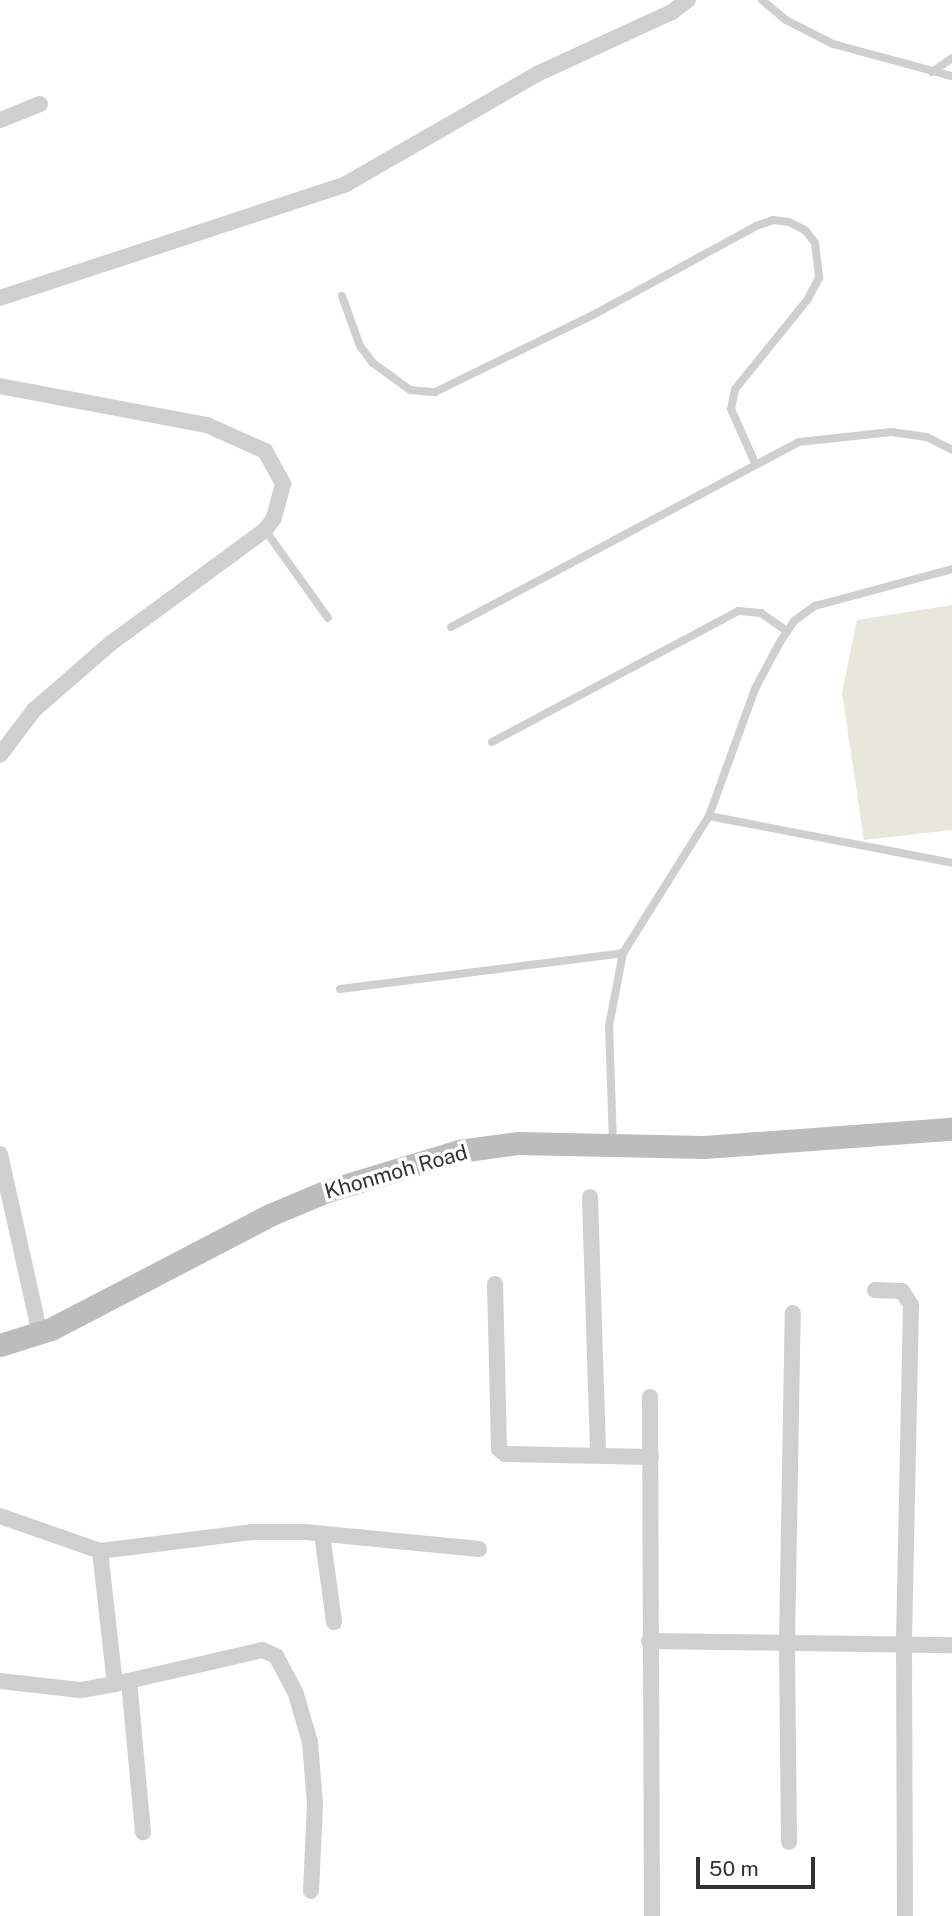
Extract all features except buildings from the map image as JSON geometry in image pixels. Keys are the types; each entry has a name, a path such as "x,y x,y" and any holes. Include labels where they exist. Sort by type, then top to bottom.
{"main road":[{"name":"Khonmoh Road","path":"0,1345 40,1334 271,1213 327,1191 459,1151 518,1143 704,1147 952,1129"}],"street":[{"path":"0,298 346,184 537,74 672,12 688,0"},
{"path":"0,120 40,104"},
{"path":"0,386 207,425 265,451 283,484 274,518 264,530 111,643 34,710 0,755"},
{"path":"0,1154 40,1334"},
{"path":"590,1196 598,1455"},
{"path":"495,1284 499,1449 505,1454 651,1457"},
{"path":"875,1290 902,1291 911,1305 904,1644 905,1916"},
{"path":"789,1842 787,1642 793,1313"},
{"path":"650,1397 652,1916"},
{"path":"0,1516 100,1552 252,1532 322,1534 478,1549"},
{"path":"322,1534 334,1622"},
{"path":"100,1552 143,1832"},
{"path":"649,1641 952,1645"},
{"path":"0,1681 80,1690 122,1683 262,1650 276,1656 295,1691 310,1742 315,1804 311,1891"}],"lane":[{"path":"761,0 805,32 867,56 952,76"},
{"path":"932,72 952,58"},
{"path":"342,296 360,346 373,363 410,390 435,392 593,315 756,226 773,220 789,222 805,230 815,243 819,278 808,299 735,389 734,419 755,463"},
{"path":"451,627 755,463 799,442 847,434 927,437 952,450"},
{"path":"264,530 328,618"},
{"path":"613,1147 609,1026 623,953 709,816 755,689 787,631 815,607 843,595 952,569"},
{"path":"492,742 738,611 761,613 787,631"},
{"path":"709,816 952,863"},
{"path":"340,989 623,953"}],"shaded area":[{"path":"952,605 952,830 864,840 842,693 857,620"}]}
